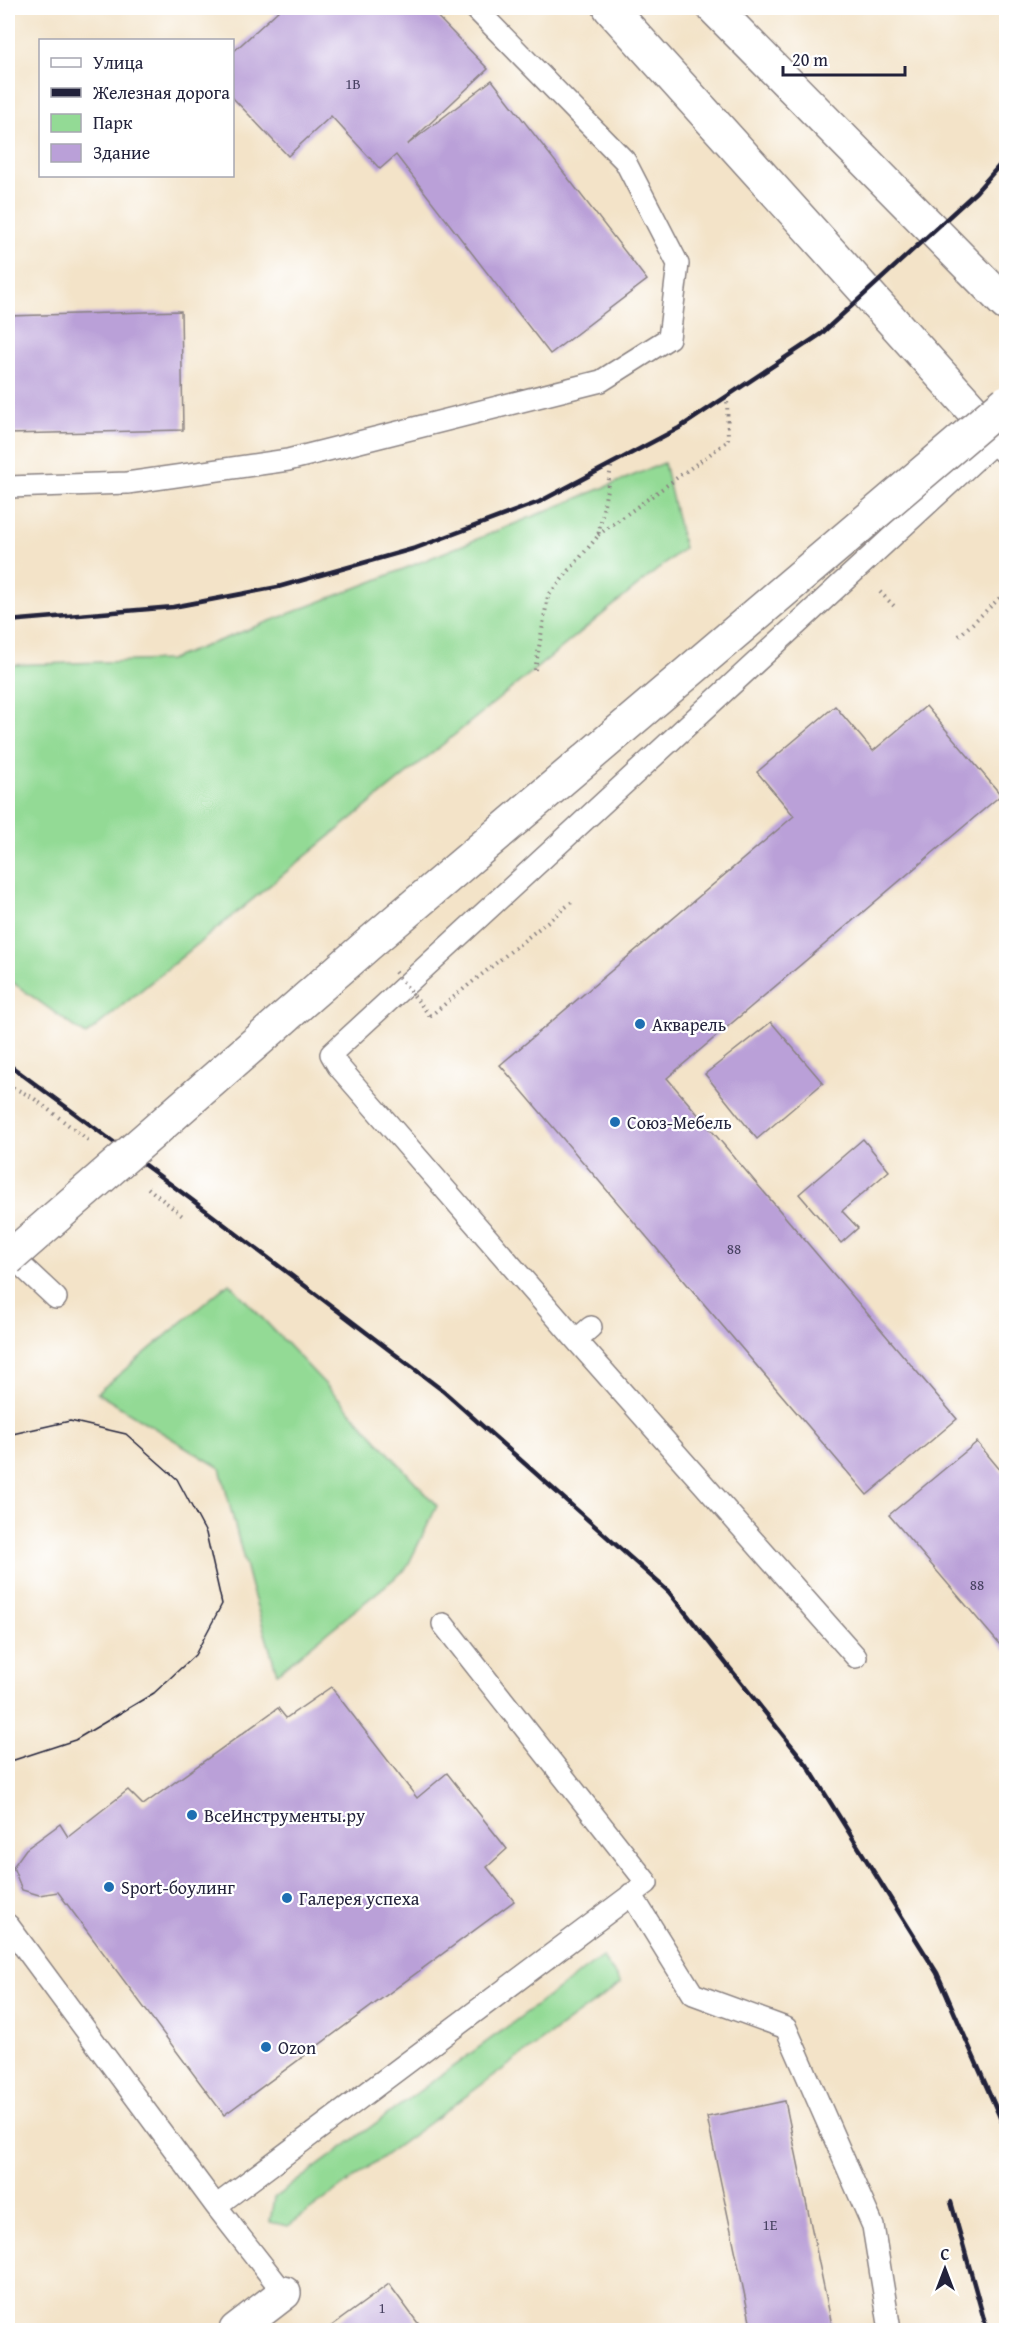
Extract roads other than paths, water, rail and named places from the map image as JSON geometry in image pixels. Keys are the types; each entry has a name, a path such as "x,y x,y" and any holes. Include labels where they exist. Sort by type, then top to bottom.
{"main road":[{"path":"610,8 1002,443"},
{"path":"714,8 1006,304"},
{"path":"8,1258 371,942 1006,402"},
{"path":"236,2331 284,2294"}],"lane":[{"path":"8,487 127,483 288,460 601,381 669,338 678,264 625,160 475,8"},
{"path":"856,1657 583,1333 338,1066 331,1054 1002,443"},
{"path":"8,1253 56,1298"},
{"path":"216,2206 647,1883 443,1624"},
{"path":"631,1894 693,1994 786,2028 873,2226 890,2331"},
{"path":"8,1925 284,2294"}],"tram line":[{"path":"8,1435 70,1421 126,1434 177,1479 206,1533 222,1604 195,1655 154,1693 75,1740 8,1762"}],"railway":[{"path":"8,621 173,607 278,587 416,548 539,502 679,428 821,334 976,192 1006,158"},
{"path":"8,1064 442,1390 669,1592 807,1765 937,1973 1006,2131"},
{"path":"951,2202 987,2330"}],"place":[{"name":"Акварель","path":"640,1024"},
{"name":"Союз-Мебель","path":"615,1122"},
{"name":"ВсеИнструменты.ру","path":"192,1815"},
{"name":"Sport-боулинг","path":"109,1887"},
{"name":"Галерея успеха","path":"287,1898"},
{"name":"Ozon","path":"266,2047"}]}
